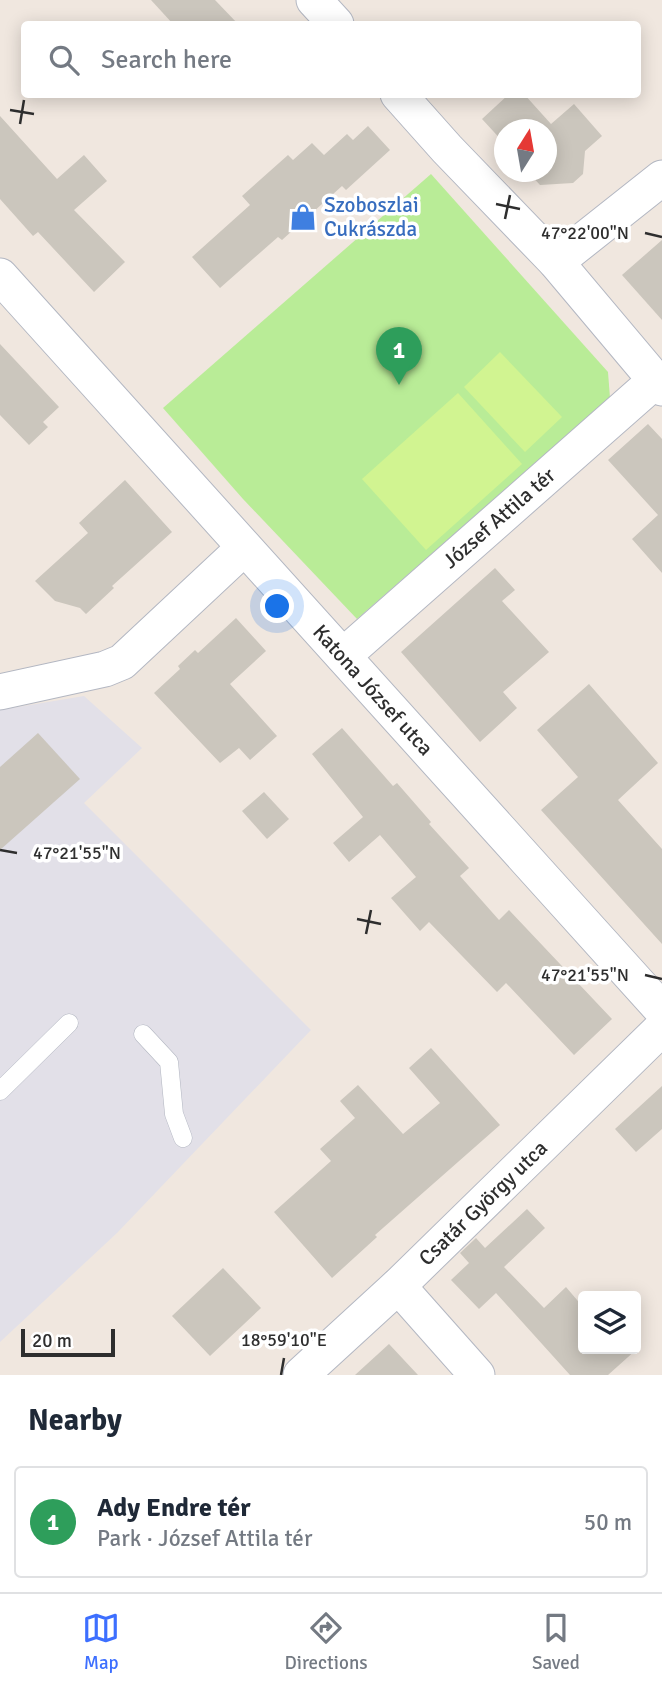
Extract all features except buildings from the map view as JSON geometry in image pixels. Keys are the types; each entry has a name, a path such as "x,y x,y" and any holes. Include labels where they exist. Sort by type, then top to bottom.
{"street":[{"path":"314,0 333,21"},
{"path":"402,98 556,262 659,385"},
{"path":"556,262 662,178"},
{"name":"Katona József utca","path":"0,276 662,1010"},
{"name":"József Attila tér","path":"343,656 659,385"},
{"path":"0,692 105,669 122,662 244,548"},
{"name":"Csatár György utca","path":"301,1375 398,1286 662,1028"},
{"path":"398,1286 477,1375"}],"lane":[{"path":"0,1091 69,1023"},
{"path":"143,1034 169,1062 174,1114 183,1138"}],"shaded area":[{"path":"84,696 142,748 84,803 311,1030 117,1233 0,1342 0,710"}],"green space":[{"path":"431,174 608,372 610,398 357,619 243,499 163,408"},
{"path":"500,352 562,417 525,452 464,387"},
{"path":"458,393 522,464 426,550 362,479"}],"place":[{"name":"Szoboszlai Cukrászda","path":"303,217"},
{"name":"Ady Endre tér","path":"399,385"}]}
